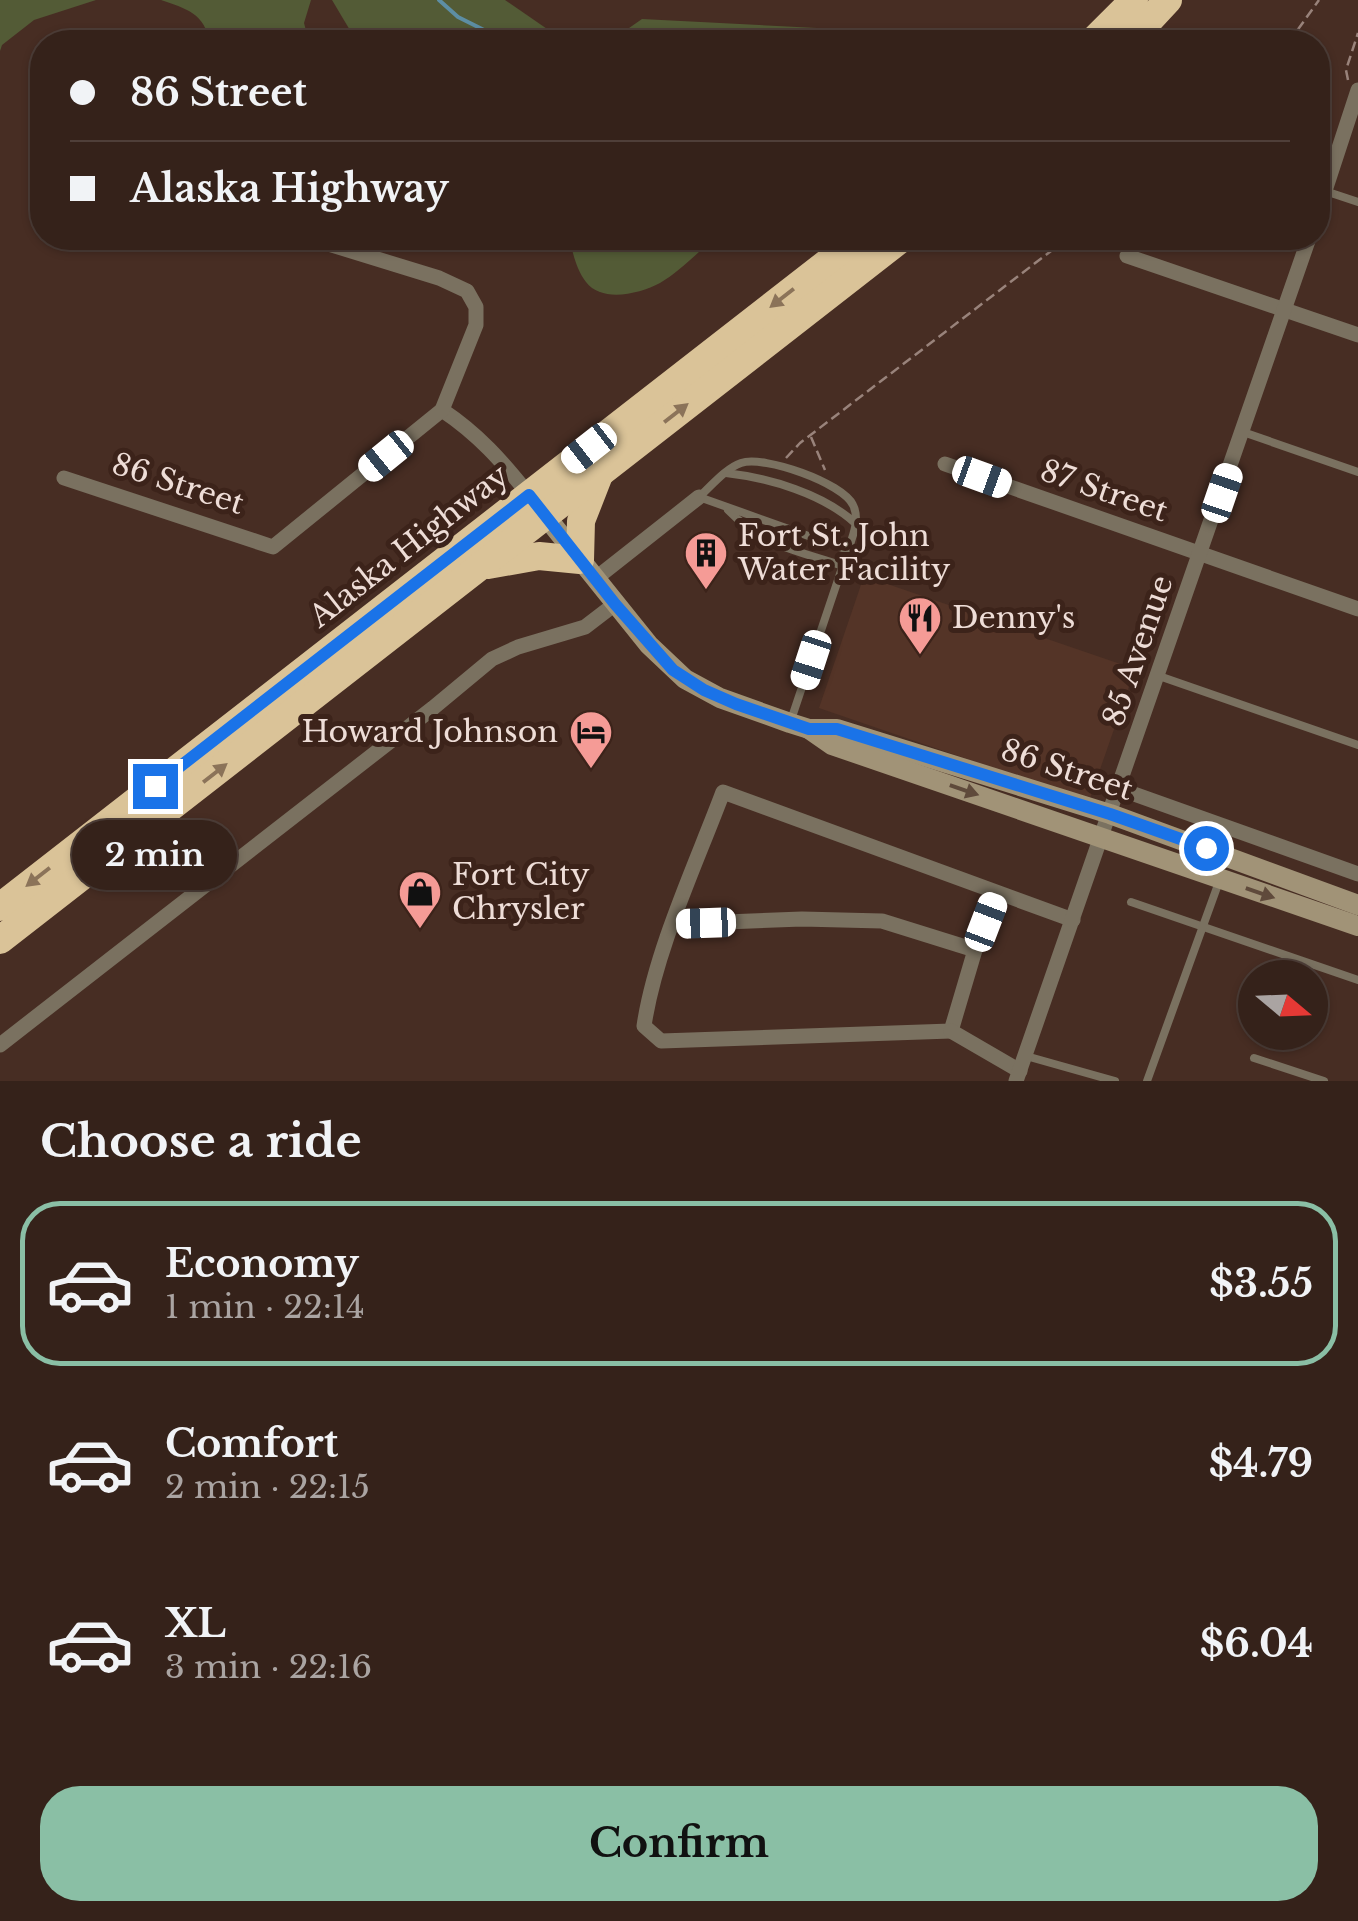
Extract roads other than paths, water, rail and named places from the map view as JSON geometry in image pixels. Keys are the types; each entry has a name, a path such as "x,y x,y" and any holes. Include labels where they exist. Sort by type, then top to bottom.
{"highway":[{"path":"1104,30 1134,0"},
{"path":"1140,30 1168,0"},
{"name":"Alaska Highway","path":"0,907 537,505 845,250"},
{"name":"Alaska Highway","path":"0,940 481,566 537,505 600,474 887,250"},
{"path":"481,566 538,556 588,570 581,521 600,474"}],"main road":[{"name":"86 Street","path":"537,505 662,660 685,679 720,698 800,726 832,745 1358,926"},
{"name":"86 Street","path":"800,726 837,729 1110,814 1358,905"}],"street":[{"path":"1330,172 1353,86"},
{"path":"349,250 439,278 467,291 476,307 476,325 442,410"},
{"name":"85 Avenue","path":"1021,1069 1305,250"},
{"path":"1127,256 1358,335"},
{"name":"86 Street","path":"64,478 273,547 442,410 496,453 537,505"},
{"name":"87 Street","path":"945,464 1358,609"},
{"path":"588,570 699,497"},
{"path":"0,1045 434,708 481,666 518,647 584,627 615,604"},
{"name":"86 Street","path":"1120,789 1358,874"},
{"path":"1021,1069 951,1031 661,1041 644,1026 674,924 723,792 1073,920"},
{"path":"951,1031 996,894"},
{"path":"674,924 882,921 975,950"}],"lane":[{"path":"1330,193 1358,202"},
{"path":"1243,432 1358,472"},
{"path":"800,726 843,566 848,550 855,523 855,507 838,489 781,466 746,461 699,497 848,550"},
{"path":"726,473 750,476 830,504 855,523"},
{"path":"725,506 746,528 766,541 843,566"},
{"path":"1159,676 1358,745"},
{"path":"1148,1081 1220,880"},
{"path":"1131,902 1358,980"},
{"path":"1254,1058 1324,1081"},
{"path":"1021,1069 1115,1081"}],"waterway":[{"path":"439,0 458,17 484,30"}],"place":[{"name":"Fort St. John Water Facility","path":"706,591"},
{"name":"Denny's","path":"920,656"},
{"name":"Howard Johnson","path":"591,770"},
{"name":"Fort City Chrysler","path":"420,930"}]}
